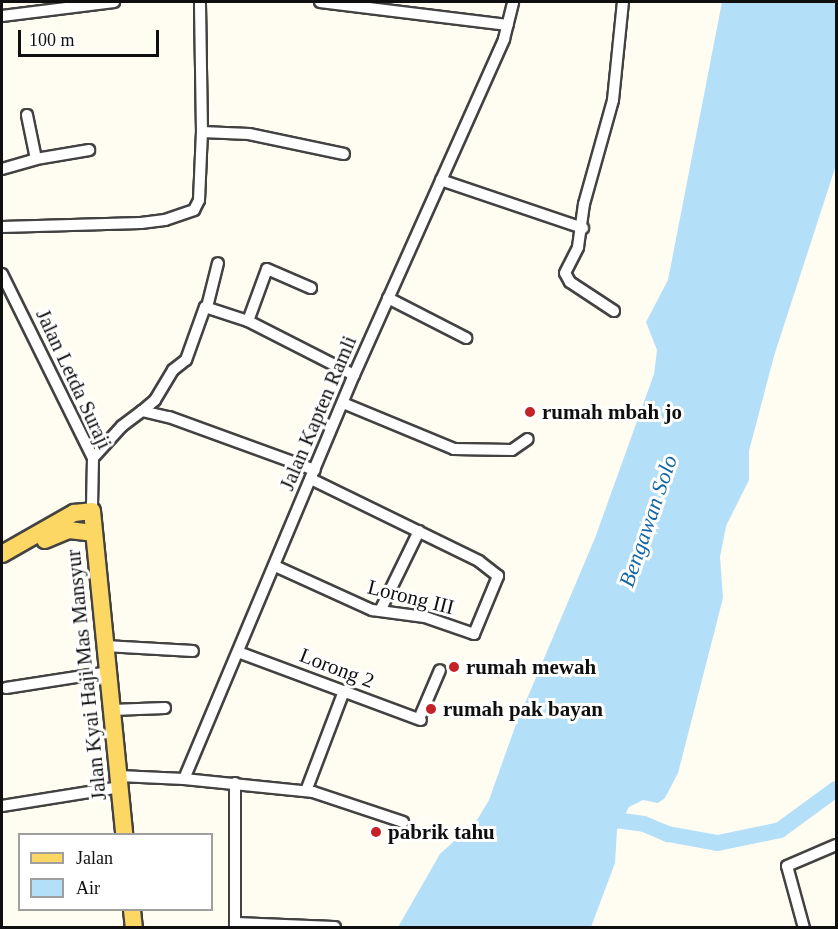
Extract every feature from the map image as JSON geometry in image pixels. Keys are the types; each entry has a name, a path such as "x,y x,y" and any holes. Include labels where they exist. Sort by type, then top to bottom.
{"main road":[{"path":"2,564 60,532 92,508"},
{"name":"Jalan Kyai Haji Mas Mansyur","path":"92,508 124,833"},
{"path":"2,554 70,524 93,533"},
{"path":"132,911 134,927"}],"street":[{"path":"2,16 111,2"},
{"path":"2,227 110,225 165,220 188,213 199,200 202,132 200,2"},
{"path":"320,2 508,25"},
{"name":"Jalan Kapten Ramli","path":"184,779 354,375 508,25 513,2"},
{"path":"614,311 570,282 565,273 575,258 583,228 584,204 613,100 623,2"},
{"path":"27,114 36,159"},
{"path":"202,132 249,134 344,154"},
{"path":"2,169 36,159 89,150"},
{"path":"441,180 583,228"},
{"path":"91,455 155,400 173,370 186,360 201,311 207,307 218,263"},
{"path":"248,321 267,269 311,288"},
{"name":"Jalan Letda Suraji","path":"2,274 91,455 92,508"},
{"path":"388,298 466,338"},
{"path":"207,307 248,321 354,375"},
{"path":"343,403 454,449 512,450 528,439"},
{"path":"142,411 169,417 313,475 419,531 380,612"},
{"name":"Lorong III","path":"275,566 380,612 425,617 474,634 498,576 479,561 419,531"},
{"path":"105,646 194,651"},
{"name":"Lorong 2","path":"238,652 420,720 440,670"},
{"path":"6,688 108,672"},
{"path":"306,791 344,691"},
{"path":"112,710 165,708"},
{"path":"2,806 119,781 184,779 306,791 403,822"},
{"path":"235,783 235,925 335,927"},
{"path":"804,927 787,866 837,845"}],"water":[{"name":"Bengawan Solo","path":"722,2 836,2 836,165 774,356 749,451 749,480 726,526 720,557 723,598 678,773 665,798 658,803 643,800 629,807 617,830 615,863 591,927 398,927 440,854 477,820 489,800 515,727 595,538 654,374 657,350 646,322 668,280"}],"waterway":[{"path":"601,818 644,824 668,834 718,843 780,830 836,789"}],"place":[{"name":"rumah mbah jo","path":"530,412"},
{"name":"rumah mewah","path":"454,667"},
{"name":"rumah pak bayan","path":"431,709"},
{"name":"pabrik tahu","path":"376,832"}]}
